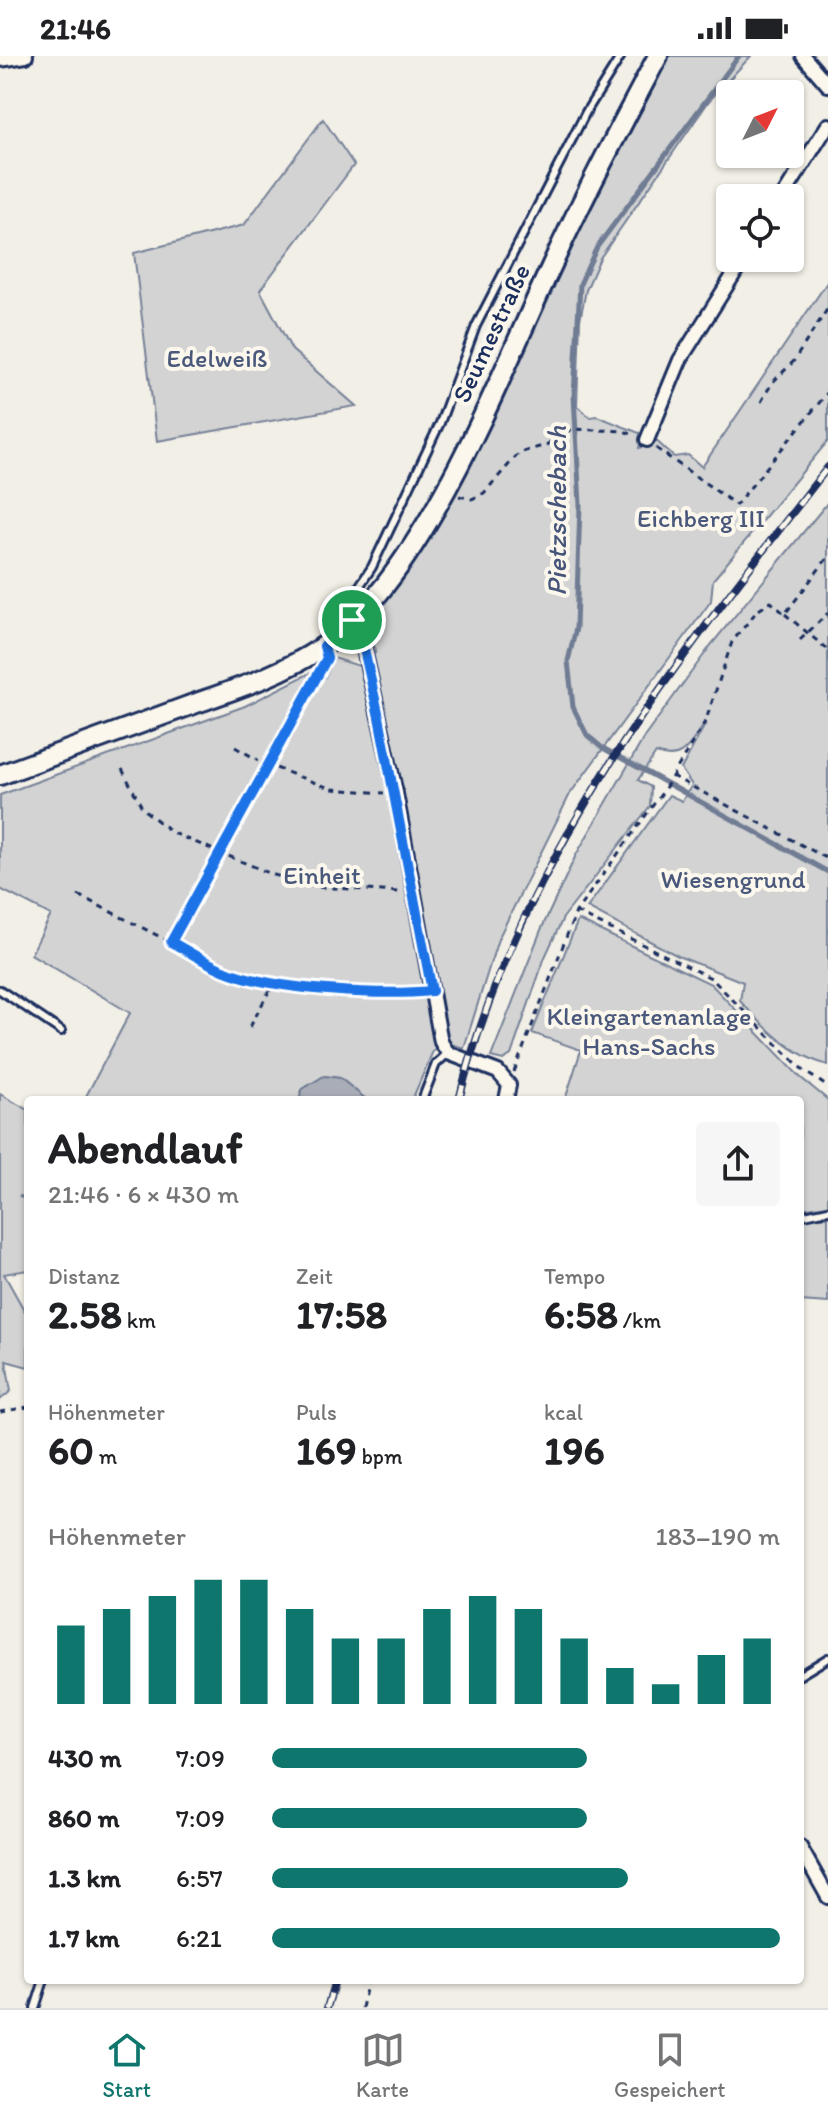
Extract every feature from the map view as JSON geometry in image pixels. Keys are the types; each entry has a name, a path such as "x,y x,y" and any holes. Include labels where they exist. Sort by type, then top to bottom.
{"street":[{"path":"0,60 26,56"},
{"name":"Seumestraße","path":"0,775 241,686 324,646 352,620 408,552 447,486 578,209 658,56"},
{"path":"803,56 828,85"},
{"path":"791,184 828,125"},
{"path":"647,440 680,360 735,272"},
{"path":"352,620 362,640 396,794 441,1042 448,1053 498,1072 509,1085 507,1096"},
{"path":"804,1854 828,1897"}],"lane":[{"name":"Seumestraße","path":"352,620 351,599 372,567 440,423 476,326 586,112 621,56"},
{"path":"267,765 327,658 324,646"},
{"path":"0,990 61,1031"},
{"path":"424,1096 436,1064 448,1053"},
{"path":"804,1215 828,1210"},
{"path":"804,1673 828,1658"},
{"path":"35,2008 43,1984"}],"path":[{"path":"761,402 772,383 793,362 828,308"},
{"path":"447,486 460,497 472,499 493,485 519,453 546,445 572,429 586,428 624,431 647,440 736,505 828,392"},
{"path":"785,614 828,557"},
{"path":"509,1085 576,912 672,776 706,720 732,642 757,611 771,602 828,650"},
{"path":"800,640 828,613"},
{"path":"235,747 267,765 332,789 396,794"},
{"path":"171,942 267,765"},
{"path":"122,769 143,809 173,833 219,853 274,875 317,887 414,893"},
{"path":"672,776 828,859"},
{"path":"78,895 231,973 274,982 409,993 432,991"},
{"path":"576,912 711,978 804,1071 828,1087"},
{"path":"250,1027 274,982"},
{"path":"0,1412 24,1408"},
{"path":"362,2008 367,1984"}],"green space":[{"path":"666,56 751,56 729,80 716,80 716,94 600,258 586,290 580,320 577,406 590,417 597,416 642,434 639,448 648,445 651,436 674,457 688,455 702,467 828,281 828,441 713,580 711,601 570,794 498,939 464,1048 454,1045 433,1051 414,1096 362,1096 340,1078 324,1076 301,1090 300,1096 86,1096 130,1013 31,954 51,915 0,889 0,795 245,706 310,673 325,677 334,658 359,666 375,653 372,627 374,606 540,303"},
{"name":"Edelweiß","path":"323,119 354,165 260,290 292,350 356,406 157,441 134,253 244,225"},
{"name":"Wiesengrund","path":"828,502 828,1065 802,1055 759,1021 740,1001 743,982 678,956 587,908 669,795 682,801 692,785 681,769 706,723 691,744 680,753 666,756 656,753 638,780 651,787 650,806 563,918 545,957 511,1055 503,1060 491,1057 541,930 576,855 645,736 711,645"},
{"name":"Kleingartenanlage Hans-Sachs","path":"578,920 711,984 800,1077 828,1100 828,1205 804,1208 804,1096 566,1096 581,1050 532,1033"},
{"path":"0,1094 24,1108 24,1197 19,1196 24,1199 24,1271 4,1274 24,1310 24,1366 6,1361 11,1391 0,1400"},
{"path":"828,1217 828,1303 804,1301 804,1220"}],"shaded area":[{"path":"324,1076 340,1078 362,1096 300,1096 301,1090"}],"waterway":[{"name":"Pietzschebach","path":"739,56 597,247 580,284 574,396 580,505 576,628 568,661 573,707 587,735 601,747 828,872"}],"railway":[{"path":"460,1096 486,1011 521,925 562,844 609,765 661,688 828,467"},
{"path":"327,2008 334,1984"}],"route":[{"path":"352,620 362,640 396,794 432,991 409,993 274,982 231,973 171,942 327,658 324,646 352,620"}],"park label":[{"name":"Eichberg III","path":"701,518"},
{"name":"Einheit","path":"322,875"}]}
